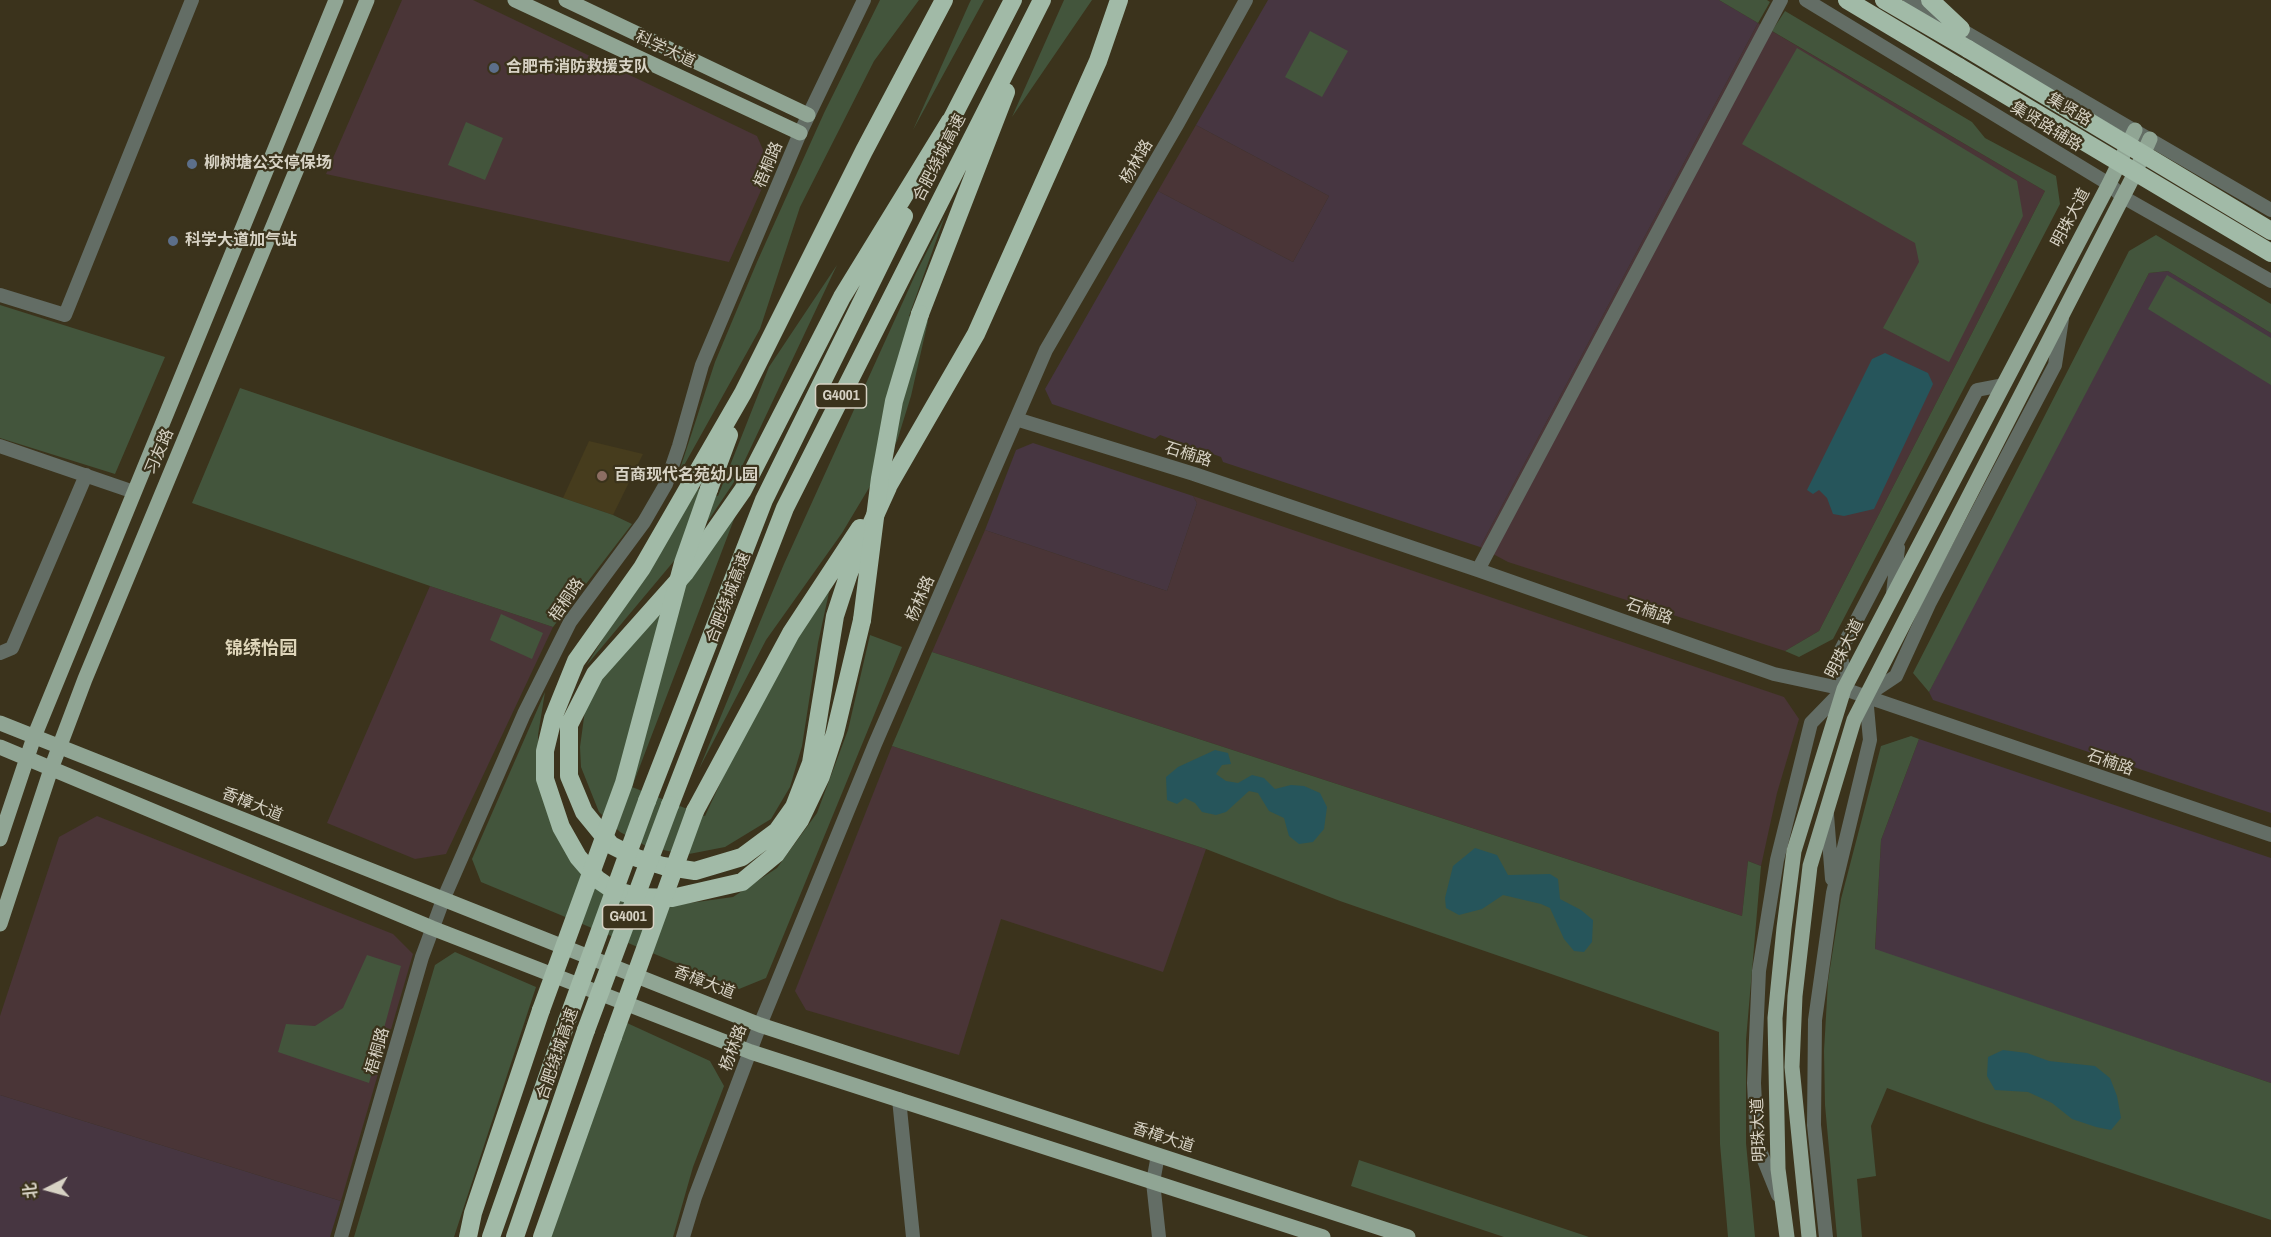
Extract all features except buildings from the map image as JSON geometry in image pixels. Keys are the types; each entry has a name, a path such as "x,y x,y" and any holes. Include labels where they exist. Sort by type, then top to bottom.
{"highway":[{"path":"944,0 864,151 743,393 642,568 576,661 553,718 545,751 545,779 561,827 578,857 597,879 613,890 640,897 672,898 742,882 776,854 800,820 821,776 835,733 862,620 880,478 894,401 920,314 1042,0"},
{"path":"915,56 957,0"},
{"name":"合肥绕城高速","path":"491,1237 647,801 764,500 950,122 1013,0"},
{"name":"合肥绕城高速","path":"515,1237 586,1030 785,508 1042,0"},
{"path":"542,1237 694,811 791,633 888,487 976,333 1098,61 1119,0"},
{"path":"1108,30 1128,0"},
{"name":"集贤路","path":"1847,0 2271,253"},
{"name":"集贤路","path":"1884,0 2271,231"},
{"path":"1930,0 1961,29"},
{"path":"888,487 849,573 835,616 811,763 794,807 777,831 742,857 695,871 663,866 637,858 611,845 584,812 569,776 569,725 595,674 685,573 743,490 842,297 950,122"},
{"path":"468,1237 473,1213 541,1010 624,783 683,562 743,393"}],"main road":[{"name":"习友路","path":"0,839 34,737 336,0"},
{"name":"科学大道","path":"515,0 800,133"},
{"name":"科学大道","path":"566,0 808,115"},
{"name":"习友路","path":"0,924 58,747 89,668 367,1"},
{"name":"明珠大道","path":"1787,1237 1778,1169 1775,1018 1794,851 1844,689 2109,184 2135,130"},
{"path":"1809,1237 1792,1066 1795,996 1810,866 1854,720 2123,197 2150,139"},
{"name":"香樟大道","path":"0,723 760,1025 1408,1237"},
{"path":"0,747 432,928 751,1052 1323,1237"}],"street":[{"path":"0,295 64,315 192,0"},
{"name":"梧桐路","path":"341,1237 432,928 443,900 524,714 570,622 644,522 666,484 680,446 702,365 800,133 864,0"},
{"name":"杨林路","path":"683,1237 695,1197 760,1025 875,744 1046,350 1179,123 1246,0"},
{"path":"1478,570 1781,0"},
{"name":"集贤路辅路","path":"1806,0 2109,184 2123,197 2271,281"},
{"path":"1910,0 2271,210"},
{"path":"1826,1237 1814,1125 1815,1020 1833,893 1870,740 1866,696 1896,676 1949,565 2055,365 2063,314"},
{"path":"1977,390 2003,385"},
{"path":"1977,390 1989,412"},
{"path":"1783,1206 1757,1143 1754,1083 1759,971 1780,848 1811,723 1844,689 1841,650 1977,390"},
{"name":"石楠路","path":"1016,420 1194,474 1478,570 1774,674 1866,696 2271,835"},
{"path":"0,446 134,492"},
{"path":"0,653 12,648 86,475"},
{"path":"1893,596 1899,539"},
{"path":"1913,605 1949,565"},
{"path":"1780,848 1816,782"},
{"path":"1827,811 1833,893"},
{"path":"899,1099 913,1237"},
{"path":"1158,1155 1153,1182 1159,1237"}],"shaded area":[{"name":"合肥市消防救援支队","path":"402,0 473,0 757,136 771,168 729,262 326,174"},
{"path":"1268,0 1719,0 1758,23 1480,547 1223,462 1221,457 1160,435 1155,439 1052,404 1045,389 1158,191 1293,262 1329,196 1196,125"},
{"path":"1758,23 2045,191 1819,631 1785,651 1508,562 1480,547"},
{"path":"1196,125 1329,196 1293,262 1158,191"},
{"path":"2168,271 2271,333 2271,813 1933,700 1929,692 2149,273"},
{"name":"百商现代名苑幼儿园","path":"589,441 643,454 613,515 563,498"},
{"path":"1033,443 1193,496 1197,503 1167,591 985,530 1016,450"},
{"path":"1193,496 1784,697 1799,719 1777,793 1761,866 1748,861 1742,916 932,652 985,530 1167,591 1197,503"},
{"path":"430,586 553,627 446,854 415,859 327,823"},
{"path":"1919,739 2271,858 2271,1083 1875,950 1881,840"},
{"path":"892,746 1206,849 1163,972 1001,919 959,1055 806,1010 795,991"},
{"path":"97,816 393,934 413,954 341,1201 0,1095 0,1016 59,837"},
{"path":"0,1095 341,1201 330,1237 0,1237"}],"green space":[{"path":"880,0 919,0 874,61 800,207 760,329 677,478 715,362 757,262 824,113"},
{"path":"971,0 984,0 913,130 969,4"},
{"path":"1064,0 1092,0 1012,117"},
{"path":"1719,0 1767,0 1770,2 1758,23"},
{"path":"1785,11 1972,122 1985,138 2056,176 2060,204 1833,639 1799,657 1785,651 1819,631 2045,191 1772,31"},
{"path":"1310,31 1348,51 1322,97 1285,77"},
{"path":"1797,48 2017,181 2023,216 1949,362 1883,328 1919,262 1915,243 1742,144"},
{"path":"466,122 503,138 485,180 448,165"},
{"path":"945,216 909,316 928,321 911,396 897,441 842,533 766,640 699,769 784,564 916,273"},
{"path":"2156,235 2271,304 2271,333 2168,271 2149,273 1929,692 1913,673 2129,251"},
{"path":"837,265 736,479 710,518 586,666 696,488 718,496 769,367"},
{"path":"2167,275 2271,338 2271,385 2148,309"},
{"path":"0,305 165,357 115,474 0,438"},
{"path":"240,388 613,515 632,524 553,627 430,586 192,503"},
{"path":"736,514 632,787 705,816 759,700 831,583 818,643 802,746 790,787 771,819 725,847 689,854 646,846 620,832 599,812 581,767 580,747 585,710 606,670"},
{"path":"501,614 543,633 532,659 490,640"},
{"path":"870,635 902,647 766,978 739,989 481,882 472,859 545,692 538,735 539,786 584,879 675,905 733,897 777,868 817,813 848,730"},
{"path":"932,652 1742,916 1748,861 1761,866 1746,1040 1746,1143 1755,1237 1728,1237 1720,1144 1719,1032 1340,901 1206,849 892,746"},
{"path":"1911,736 1919,739 1881,840 1875,949 2271,1083 2271,1220 1887,1088 1871,1126 1876,1176 1857,1179 1862,1237 1837,1237 1825,1105 1824,1051 1828,981 1841,899 1881,746"},
{"path":"455,952 536,987 454,1237 354,1237 435,965"},
{"path":"367,955 401,966 369,1083 278,1052 286,1024 315,1026 343,1008"},
{"path":"627,1023 710,1061 724,1086 693,1167 673,1237 550,1237"},
{"path":"1359,1160 1589,1237 1504,1237 1351,1186"}],"water":[{"path":"1885,353 1928,373 1933,384 1874,509 1844,516 1833,514 1827,498 1819,490 1813,494 1807,490 1872,359"},
{"path":"1215,750 1228,753 1231,764 1222,765 1216,774 1226,781 1238,783 1252,775 1264,778 1275,789 1291,785 1304,786 1320,793 1327,807 1324,829 1313,842 1299,844 1289,836 1284,818 1269,811 1258,793 1249,791 1226,812 1216,815 1202,812 1195,803 1185,798 1177,804 1167,800 1166,777 1178,767"},
{"path":"1475,848 1497,855 1508,875 1550,874 1558,879 1560,899 1581,910 1593,920 1592,942 1584,952 1574,951 1564,939 1550,908 1541,904 1503,895 1482,909 1459,915 1446,908 1445,898 1453,866"},
{"path":"2003,1050 2027,1053 2049,1061 2095,1066 2110,1078 2117,1096 2121,1118 2111,1130 2096,1127 2072,1119 2052,1103 2028,1092 1995,1090 1987,1076 1988,1057"}],"place":[{"name":"合肥市消防救援支队","path":"494,68"},
{"name":"柳树塘公交停保场","path":"192,164"},
{"name":"科学大道加气站","path":"173,241"},
{"name":"百商现代名苑幼儿园","path":"602,476"}],"district":[{"name":"锦绣怡园","path":"261,649"}]}
